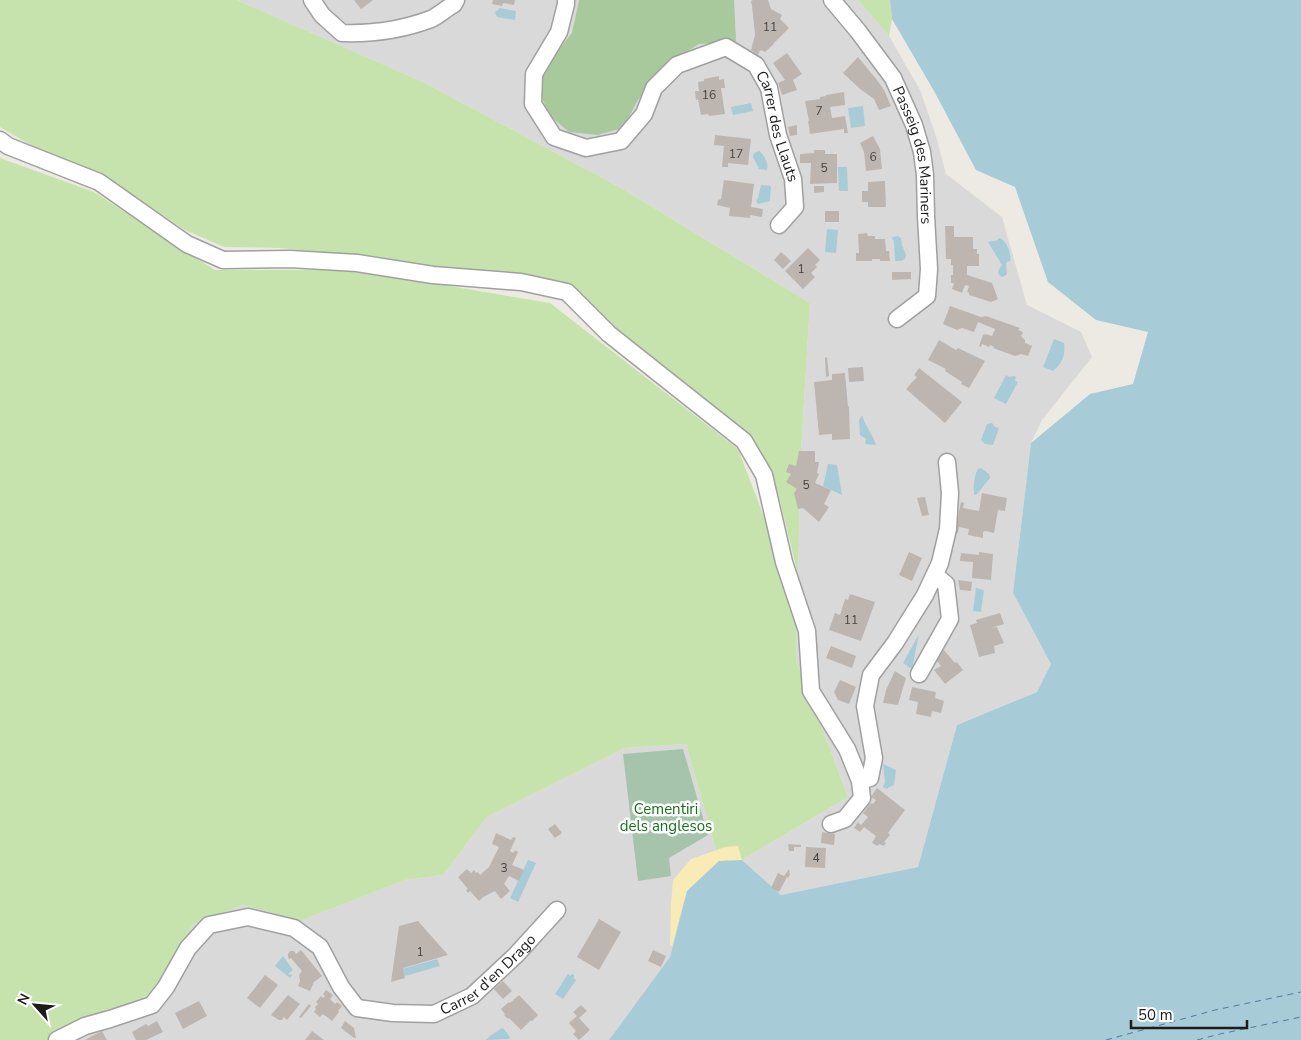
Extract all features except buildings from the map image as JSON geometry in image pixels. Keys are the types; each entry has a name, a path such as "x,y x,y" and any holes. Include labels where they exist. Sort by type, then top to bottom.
{"street":[{"path":"312,0 322,16 342,33 362,34 395,30 433,18 454,4 456,0"},
{"name":"Carrer des Llauts","path":"566,0 560,32 534,74 533,104 554,137 586,148 620,141 644,114 654,88 677,65 726,47 756,65 770,88 778,135 793,179 795,207 779,225"},
{"name":"Passeig des Mariners","path":"832,0 858,30 893,78 914,125 922,152 926,175 929,268 927,296 897,319"},
{"path":"0,140 8,146 99,182 187,244 223,260 290,259 357,263 433,275 521,282 567,292 609,334 744,441 764,476 784,562 807,631 812,690 847,749 860,781 862,798 845,819 831,824"},
{"path":"860,781 870,778 874,758 865,706 871,675 895,643 925,595 940,563 948,529 950,493 946,462"},
{"path":"919,674 950,619 946,584 935,575"},
{"name":"Carrer d'en Drago","path":"57,1040 85,1026 152,1005 166,987 188,948 209,925 248,917 294,928 320,947 341,987 357,1008 393,1013 434,1014 472,996 516,955 556,910"}],"shaded area":[{"path":"237,0 858,0 889,36 920,90 936,136 946,174 1002,217 1027,305 1081,332 1092,357 1042,420 1031,443 1013,593 1051,664 1037,692 957,725 918,867 781,895 742,860 848,797 796,659 801,452 810,303 621,188 423,82"},
{"path":"686,744 719,861 687,891 670,957 609,1040 45,1040 122,1011 156,989 192,925 243,905 300,921 405,880 443,875 487,817 625,748"}],"green space":[{"path":"0,0 237,0 423,82 621,188 810,303 801,452 798,574 773,474 748,437 610,324 568,283 359,256 280,248 224,247 185,230 124,189 41,151 0,127"},
{"path":"579,0 734,0 736,41 699,44 665,65 638,100 623,128 598,135 569,132 549,115 541,95 542,70 572,33"},
{"path":"858,0 890,0 892,19 889,36"},
{"path":"0,158 94,192 215,270 355,270 550,303 738,449 797,603 796,659 848,797 742,860 719,861 686,744 625,748 487,817 443,875 405,880 300,921 243,905 192,925 156,989 122,1011 45,1040 0,1040"},
{"name":"Cementiri dels anglesos","path":"683,749 708,835 669,858 671,876 638,881 623,754"}],"sand":[{"path":"738,846 742,860 719,861 687,891 672,946 670,945 673,880 691,859 725,847"}],"water":[{"path":"890,0 1301,0 1301,1040 609,1040 670,957 687,891 719,861 742,860 781,895 918,867 957,725 1037,692 1051,664 1013,593 1031,443 1090,394 1133,384 1148,332 1096,320 1048,282 1015,187 976,170 934,91 892,19"},
{"path":"499,8 516,11 515,20 497,17 495,12"},
{"path":"751,103 753,111 733,115 731,107"},
{"path":"863,106 865,126 851,128 848,108"},
{"path":"759,151 766,159 767,170 759,169 753,157 754,153"},
{"path":"838,167 847,167 848,191 839,191"},
{"path":"761,185 771,186 770,201 758,204 756,201"},
{"path":"827,229 838,230 836,253 825,252"},
{"path":"898,236 901,238 906,255 902,261 895,261 892,237"},
{"path":"1000,238 1007,245 1010,256 1010,262 1008,261 1006,264 1007,274 1003,277 998,273 1002,265 988,242"},
{"path":"1054,339 1064,343 1064,355 1059,365 1053,371 1043,367"},
{"path":"1006,375 1016,377 1015,381 1018,382 1006,404 994,398"},
{"path":"862,415 876,445 865,444 866,439 860,435 859,420"},
{"path":"992,423 995,427 999,428 993,445 985,444 981,440 987,424"},
{"path":"828,464 837,465 842,495 823,486"},
{"path":"981,468 989,474 990,478 975,495 975,478 978,469"},
{"path":"976,588 984,590 981,612 973,611"},
{"path":"919,634 912,669 903,663"},
{"path":"883,764 896,770 894,785 886,789 883,787 885,782"},
{"path":"528,860 536,863 518,902 510,898"},
{"path":"283,956 293,970 288,974 292,975 290,978 275,966"},
{"path":"437,959 440,966 405,976 402,969"},
{"path":"568,974 570,976 574,975 576,980 563,999 555,994"},
{"path":"502,1028 510,1037 509,1039 486,1040 490,1036"}],"ferry route":[{"path":"1106,1040 1215,1010 1301,992"},
{"path":"1197,1040 1301,1017"}]}
